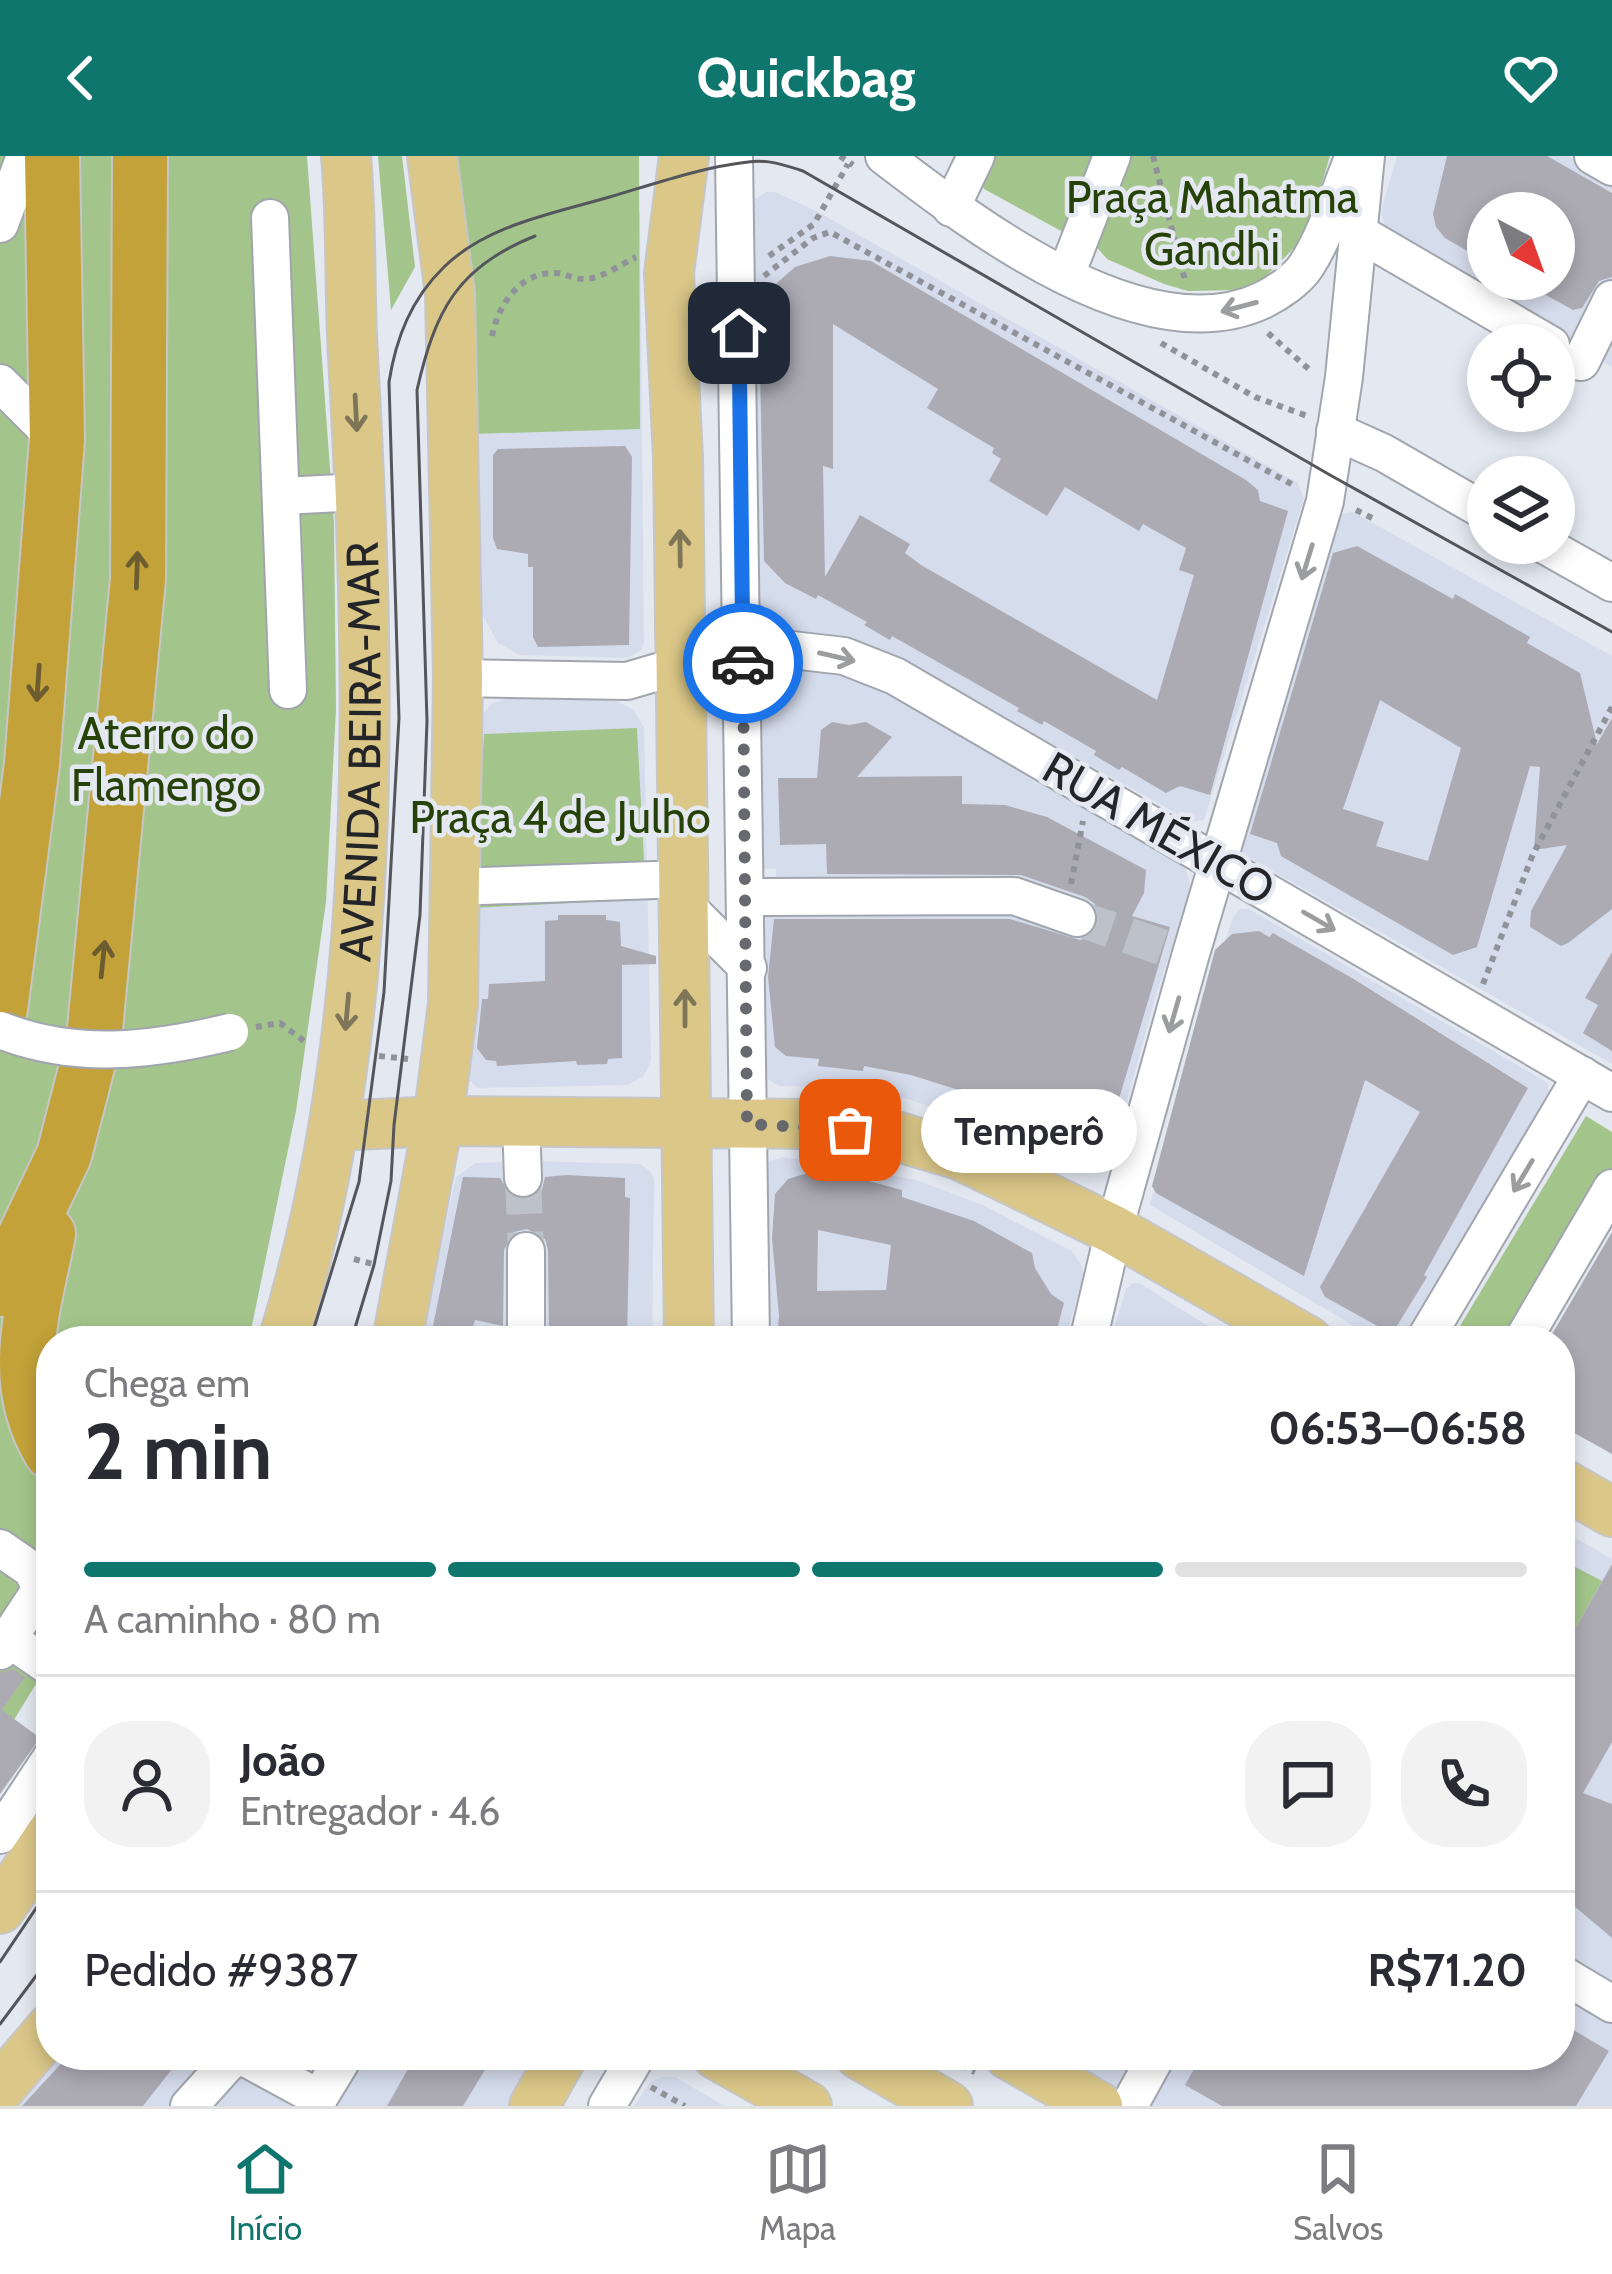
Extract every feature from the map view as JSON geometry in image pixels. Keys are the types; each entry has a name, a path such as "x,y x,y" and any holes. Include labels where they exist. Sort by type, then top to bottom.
{"highway":[{"path":"0,1009 32,764 57,440 52,156"},
{"path":"36,1417 29,1401 26,1353 64,1155 94,1039 138,580 140,156"},
{"path":"0,1289 64,1155"}],"main road":[{"name":"AVENIDA BEIRA-MAR","path":"287,1326 335,1126 362,853 366,710 346,156"},
{"path":"400,1326 438,1121 453,1004 458,678 451,294 432,156"},
{"path":"683,156 670,273 682,665 689,1326"},
{"path":"335,1126 438,1121 809,1124 892,1135 961,1155 1114,1230 1282,1326"},
{"path":"1575,1491 1612,1512"},
{"path":"0,1909 36,1856"},
{"path":"0,2088 36,2046"},
{"path":"534,2106 554,2070"},
{"path":"748,2070 807,2106"},
{"path":"890,2070 930,2090"},
{"path":"1035,2070 1098,2106"}],"street":[{"path":"0,224 26,156"},
{"path":"734,156 745,267 743,647 751,1326"},
{"path":"884,156 950,208 1066,275 1117,299 1194,316 1243,309 1274,295 1305,268 1354,156"},
{"path":"950,208 976,156"},
{"path":"1066,275 1112,156"},
{"path":"1092,1326 1177,953 1218,862 1325,501 1366,156"},
{"path":"1593,156 1612,167"},
{"path":"271,218 288,689"},
{"path":"1359,233 1516,324"},
{"path":"1575,356 1612,299"},
{"path":"0,382 57,440"},
{"path":"1335,431 1467,501"},
{"path":"282,496 360,492"},
{"path":"1575,562 1612,583"},
{"name":"RUA MÉXICO","path":"458,678 626,681 743,647 844,656 896,676 1604,1087"},
{"path":"454,887 684,892 748,968"},
{"path":"747,897 1015,896 1074,902"},
{"path":"0,1030 71,1050 148,1048 230,1032"},
{"path":"1435,1326 1604,1087"},
{"path":"521,1122 523,1178"},
{"path":"1531,1326 1612,1188"},
{"path":"526,1251 526,1326"},
{"path":"0,1547 36,1577"},
{"path":"22,1634 36,1602"},
{"path":"0,1835 36,1781"},
{"path":"1575,1982 1612,2004"},
{"path":"189,2106 221,2070"},
{"path":"264,2070 316,2102 336,2070"},
{"path":"608,2106 642,2070"},
{"path":"1129,2106 1149,2070"}],"path":[{"path":"854,156 814,224 745,267 756,279 771,274 813,238 830,232 1325,501"},
{"path":"1153,156 1194,316"},
{"path":"832,167 842,172"},
{"path":"491,338 506,299 537,276 554,273 585,280 599,276 674,235"},
{"path":"1254,320 1313,373"},
{"path":"1492,963 1533,854 1612,707"},
{"path":"1074,902 1088,788"},
{"path":"230,1032 280,1023 314,1048"},
{"path":"642,2070 685,2106"}],"shaded area":[{"path":"1397,156 1568,156 1612,181 1612,367 1575,346 1575,324 1537,324 1495,300 1575,300 1575,192 1467,192 1467,284 1400,246 1386,231 1381,211"},
{"path":"766,192 818,212 1297,482 1304,498 1204,820 1192,822 893,656 842,638 764,630 755,625 752,201"},
{"path":"640,211 644,643 628,658 519,655 498,643 481,612 465,295"},
{"path":"1353,512 1612,656 1612,1064 1239,852 1340,514"},
{"path":"774,666 831,668 883,687 1185,865 1191,889 1107,1161 1092,1165 908,1099 838,1087 779,1086 761,1075 760,915 1085,908 777,890 776,869 760,868 755,678"},
{"path":"511,696 616,701 634,710 644,728 651,1061 643,1077 627,1085 478,1088 468,1079 478,721 491,704"},
{"path":"1240,909 1249,909 1548,1083 1549,1099 1412,1326 1354,1326 1150,1205 1233,917"},
{"path":"783,1157 917,1180 982,1205 1072,1251 1083,1276 1069,1326 762,1326 766,1163"},
{"path":"476,1163 640,1164 650,1171 654,1179 652,1326 423,1326 456,1177"},
{"path":"1139,1283 1208,1326 1115,1326 1126,1289"},
{"path":"1575,1538 1612,1559 1612,2106 1145,2106 1084,2070 1575,2070"},
{"path":"37,2070 532,2070 510,2106 3,2106"},
{"path":"666,2076 725,2106 634,2106 650,2082"}],"green space":[{"name":"Aterro do Flamengo","path":"0,156 307,156 334,523 336,709 326,902 296,1111 252,1326 36,1326 36,1684 0,1743"},
{"path":"378,156 402,156 415,267 391,310"},
{"path":"456,156 639,156 640,429 472,434"},
{"name":"Praça Mahatma Gandhi","path":"967,156 1330,156 1310,223 1298,244 1265,277 1238,290 1188,291 1107,259 1077,224 1063,232 984,189"},
{"name":"Praça 4 de Julho","path":"637,728 646,899 473,908 484,734"},
{"path":"1586,1116 1612,1132 1612,1168 1516,1326 1460,1326"},
{"path":"1575,1567 1602,1581 1575,1629"}],"building":[{"path":"1447,156 1547,156 1612,193 1612,277 1599,281 1582,308 1573,310 1555,300 1575,300 1575,192 1467,192 1467,251 1445,238 1433,214"},
{"path":"830,256 871,261 1246,480 1258,490 1260,501 1288,511 1210,795 1180,786 1166,793 1122,767 1119,770 1044,721 1042,725 818,595 816,599 785,583 764,561 759,322 777,283 795,267","holes":["833,324 938,389 927,408 994,448 992,453 1001,459 989,481 1047,516 1065,487 1139,531 1143,524 1186,548 1179,570 1194,575 1157,700 921,565 905,553 910,544 860,515 825,577 823,466 833,469"]},
{"path":"625,446 632,457 629,645 538,647 533,637 533,567 528,567 528,554 497,549 493,538 493,455 498,449"},
{"path":"1357,546 1453,599 1455,594 1530,637 1527,643 1580,673 1597,744 1612,718 1612,909 1568,943 1561,946 1530,927 1531,911 1567,845 1534,850 1540,767 1530,766 1477,947 1453,955 1281,856 1277,843 1250,834 1333,553","holes":["1380,700 1461,748 1428,861 1376,846 1384,822 1343,809"]},
{"path":"832,722 866,722 892,737 857,777 962,776 962,804 1005,805 1047,817 1146,870 1144,893 1132,916 1170,927 1106,1143 1087,1147 987,1099 911,1075 864,1066 863,1071 818,1066 819,1059 786,1056 775,1047 768,977 774,919 1010,919 1080,940 1091,936 1098,924 1095,904 1085,897 1021,875 827,874 826,844 780,845 778,778 817,778 821,730"},
{"path":"558,915 606,915 606,920 620,922 621,946 656,956 656,964 622,965 622,1058 608,1059 607,1064 497,1066 477,1048 482,999 488,999 489,984 545,981 545,921 558,920"},
{"path":"1259,931 1269,937 1273,933 1528,1088 1397,1326 1378,1326 1325,1297 1320,1287 1420,1112 1365,1080 1304,1276 1156,1193 1152,1186 1215,950 1232,934"},
{"path":"1612,952 1612,1051 1583,1033 1598,1005 1585,998"},
{"path":"811,1172 902,1190 902,1197 974,1221 1032,1253 1051,1294 1064,1303 1058,1326 778,1326 772,1238 775,1194 788,1179","holes":["818,1230 891,1245 886,1290 817,1291"]},
{"path":"463,1177 500,1178 512,1197 525,1200 542,1190 545,1177 625,1178 625,1197 630,1198 627,1326 549,1326 548,1250 545,1239 527,1229 514,1232 504,1250 503,1326 475,1320 473,1326 433,1326"},
{"path":"1612,1232 1612,1454 1575,1433 1575,1326 1557,1326"},
{"path":"1612,1564 1612,1742 1583,1793 1612,1804 1612,1938 1575,1907 1575,1629"},
{"path":"13,1669 25,1677 2,1710 36,1735 36,1744 0,1794 0,1673"},
{"path":"1575,2031 1609,2051 1576,2106 1222,2106 1185,2085 1194,2070 1575,2070"},
{"path":"55,2070 171,2070 143,2106 22,2106"},
{"path":"407,2070 485,2070 463,2106 387,2106"}],"tunnel":[{"path":"1077,918 1164,948"},
{"path":"523,1178 526,1251"}],"tram line":[{"path":"315,1326 359,1182 384,992 399,718 389,382 401,335 422,292 444,267 481,240 546,215 714,168 762,161 803,171 1612,632"},
{"path":"356,1326 391,1181 420,915 427,721 417,390 432,337 454,295 486,262 535,236"},
{"path":"0,1962 36,1908"},
{"path":"0,2024 36,1976"}],"way so far":[{"path":"743,663 747,1124 809,1124 850,1130"}],"place":[{"name":"Temperô","path":"850,1130"}],"route":[{"path":"739,333 743,663"}]}
